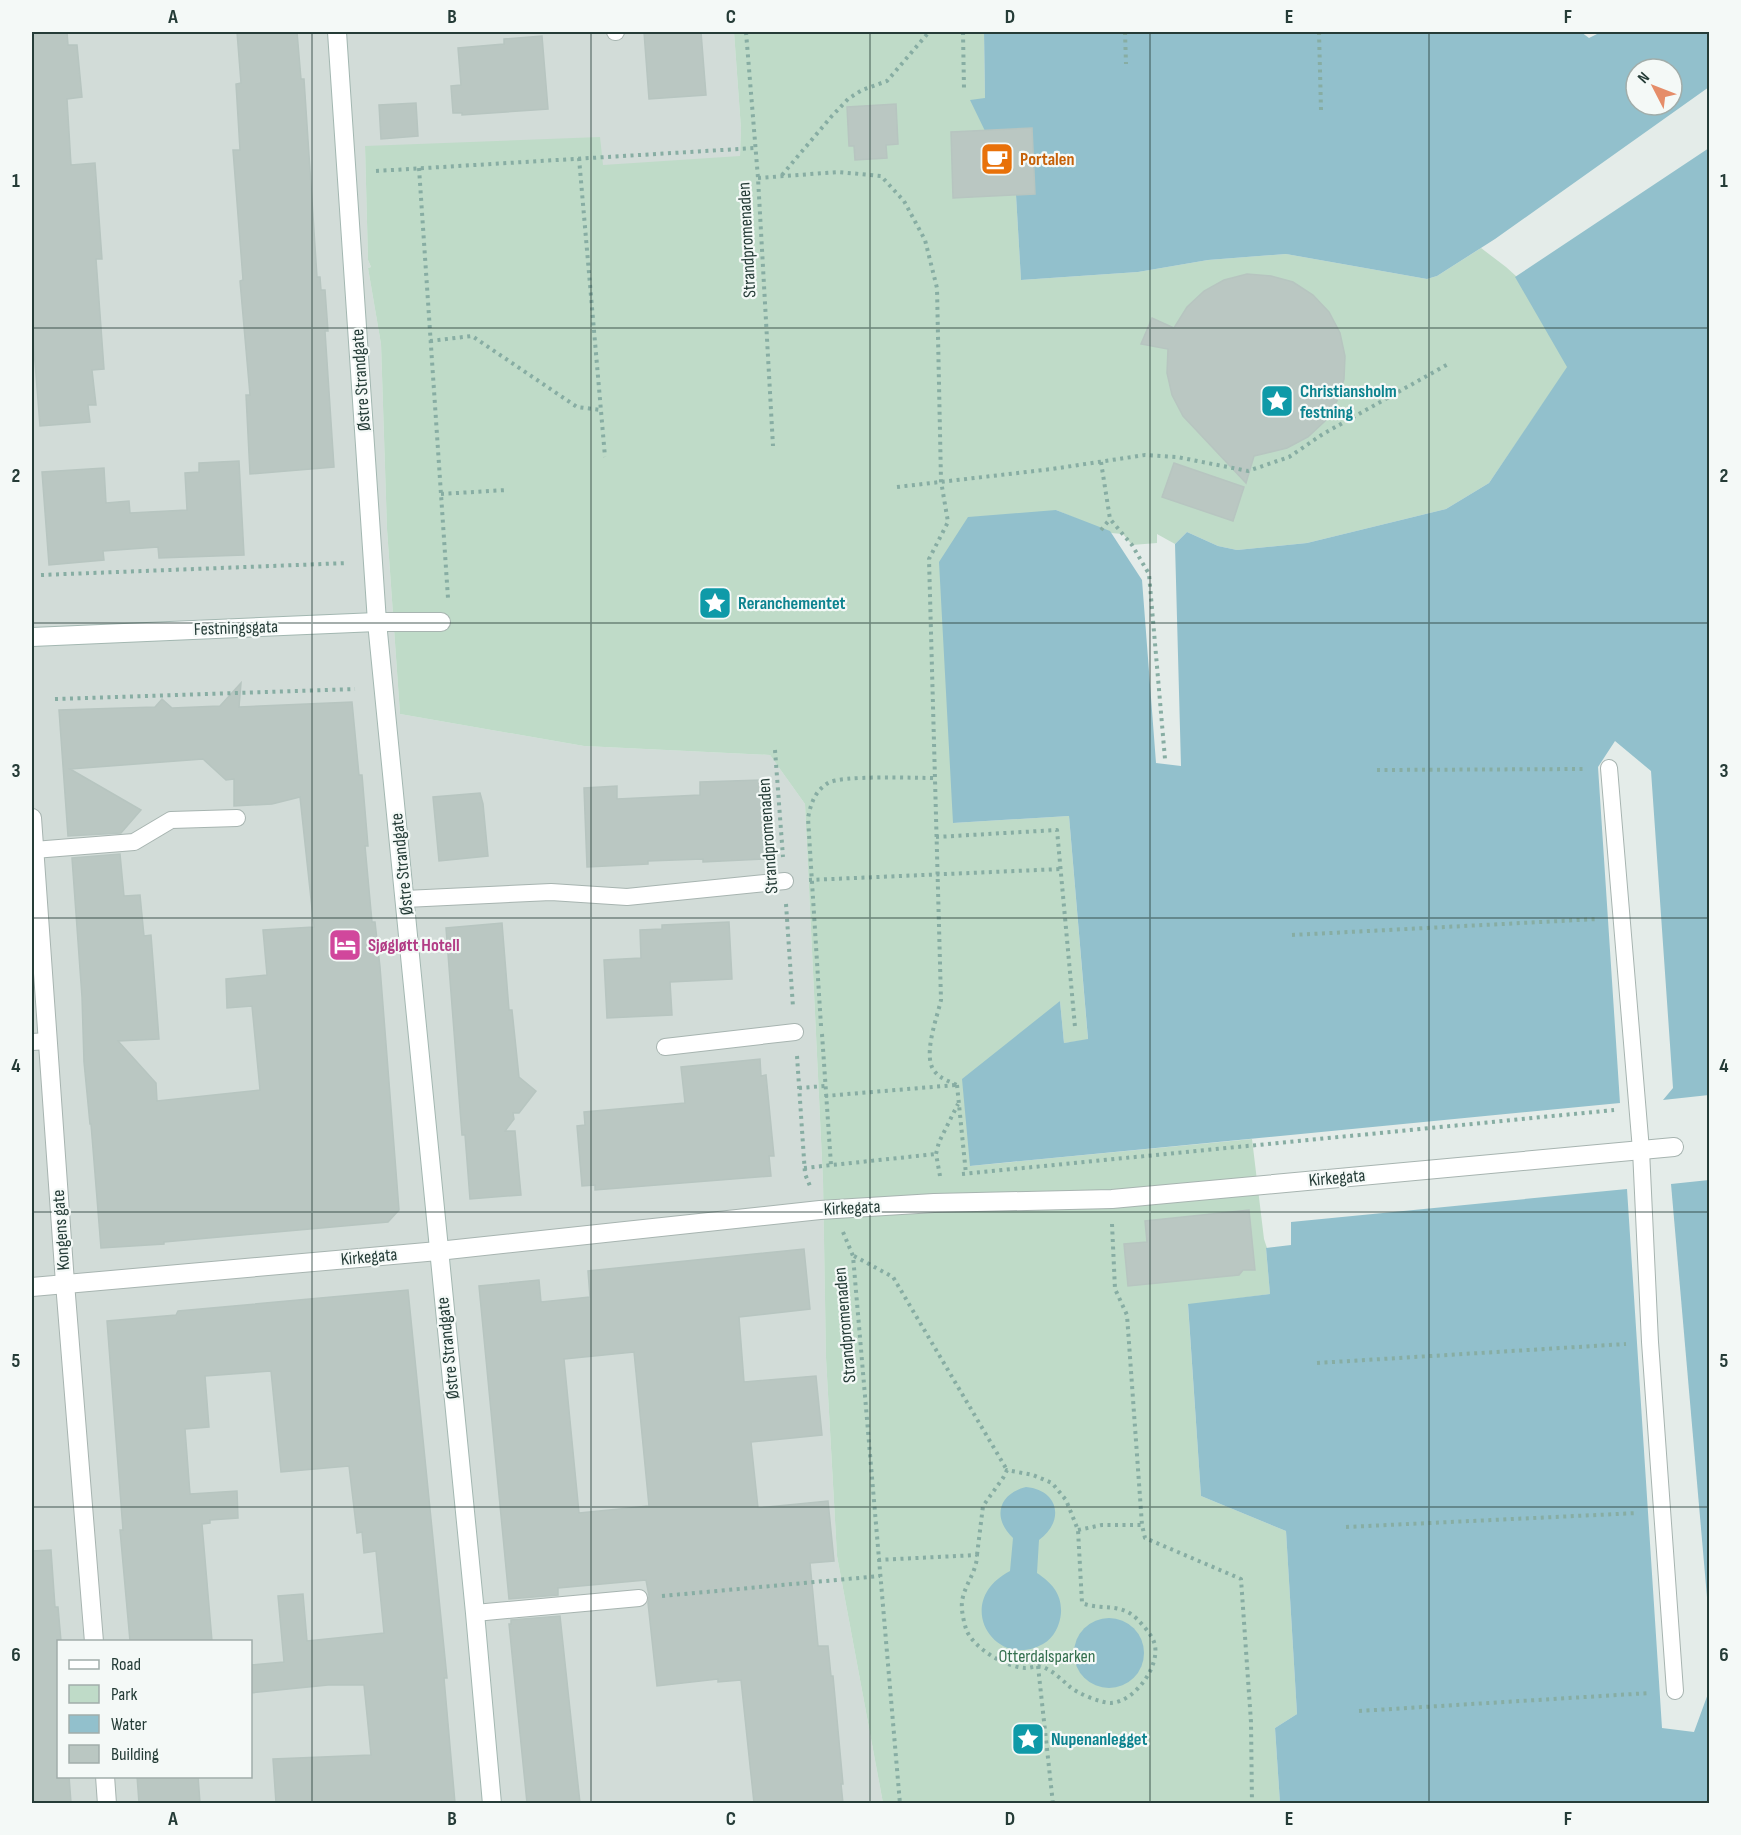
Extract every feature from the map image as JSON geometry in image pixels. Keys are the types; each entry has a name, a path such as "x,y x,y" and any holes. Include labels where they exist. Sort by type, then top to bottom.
{"street":[{"name":"Østre Strandgate","path":"337,32 377,622 492,1803"},
{"name":"Festningsgata","path":"32,637 377,622 441,622"},
{"name":"Kongens gate","path":"32,818 40,1041 65,1283 94,1640"},
{"name":"Kirkegata","path":"32,1287 438,1251 820,1210 934,1203 1112,1199 1674,1147"},
{"path":"105,1778 107,1803"}],"lane":[{"path":"1609,768 1641,1150 1650,1342 1675,1691"},
{"path":"34,850 134,842 171,820 237,818"},
{"path":"405,899 550,892 627,897 785,881"},
{"path":"665,1047 795,1032"},
{"path":"475,1613 639,1598"}],"path":[{"name":"Strandpromenaden","path":"746,32 758,178 772,446"},
{"path":"782,176 848,99 862,90 887,81 929,32"},
{"path":"963,32 964,90"},
{"path":"1125,32 1126,64"},
{"path":"1319,32 1321,110"},
{"path":"376,171 755,148"},
{"path":"579,159 605,457"},
{"path":"419,168 448,599"},
{"path":"758,178 838,172 881,176 904,201 925,240 937,288 941,480 948,522 929,559 941,1000 930,1044 929,1060 935,1073 957,1085"},
{"path":"430,341 472,336 577,407 601,410"},
{"path":"897,487 941,480 1052,469 1145,455 1177,457 1248,471 1289,457 1323,434 1450,363"},
{"path":"1101,462 1110,519 1132,545 1149,574 1165,759"},
{"path":"441,494 506,490"},
{"path":"1101,530 1110,519"},
{"path":"40,575 348,563"},
{"path":"55,699 355,689"},
{"name":"Strandpromenaden","path":"775,750 804,1168 820,1210 844,1233 853,1256 900,1803"},
{"path":"1377,770 1587,769"},
{"path":"831,1165 808,818 812,801 820,789 831,781 935,778"},
{"path":"936,837 1057,830 1075,1027"},
{"path":"785,881 1061,869"},
{"path":"1292,935 1623,917"},
{"path":"825,1096 957,1085"},
{"path":"957,1085 966,1174"},
{"path":"799,1088 825,1086"},
{"path":"948,1176 940,1176 936,1154 939,1142 958,1103"},
{"path":"957,1175 1637,1108"},
{"path":"804,1168 936,1154"},
{"path":"1112,1199 1115,1289 1127,1316 1144,1538 1241,1579 1251,1722 1252,1803"},
{"path":"853,1256 893,1277 1007,1470 1033,1475 1052,1483 1066,1500 1078,1530 1082,1603 1091,1606 1117,1607 1137,1618 1154,1642 1155,1658 1149,1673 1142,1685 1128,1696 1112,1703 1097,1700 1071,1688 1044,1667 1018,1667 997,1659 983,1651 967,1632 962,1602 977,1565 982,1506 1004,1478 1007,1470"},
{"path":"1317,1363 1650,1342"},
{"path":"1346,1527 1663,1512"},
{"path":"1078,1530 1102,1525 1142,1525"},
{"path":"878,1560 977,1555"},
{"path":"639,1598 880,1576"},
{"path":"1038,1666 1053,1803"},
{"path":"1359,1711 1675,1691"}],"shaded area":[{"path":"32,32 734,32 741,129 732,393 365,146 368,260 371,267 368,268 381,344 387,529 400,714 584,746 770,755 805,804 823,1181 826,1358 837,1556 883,1803 32,1804"}],"green space":[{"name":"Otterdalsparken","path":"734,32 984,32 985,98 1016,195 1021,280 1138,272 1208,260 1286,254 1427,279 1437,276 1481,248 1516,276 1568,367 1489,483 1446,509 1307,543 1237,550 1218,546 1187,532 1175,544 1157,534 1157,543 1132,545 1123,534 1111,533 1056,510 953,823 1069,816 1088,1040 1064,1043 1060,1001 970,1166 1252,1139 1267,1248 1270,1294 1188,1305 1201,1496 1286,1531 1297,1714 1275,1728 1280,1803 883,1803 837,1556 826,1358 823,1181 805,804 770,755 584,746 400,714 387,529 381,344 368,268 371,267 368,260 365,146 600,137 603,165 740,156 741,129"}],"water":[{"path":"984,32 1581,32 1589,38 1601,32 1709,32 1709,87 1684,105 1684,57 1624,57 1624,117 1667,117 1495,239 1437,276 1427,279 1286,254 1208,260 1138,272 1021,280 1016,195 970,100 985,98"},
{"path":"1709,148 1709,1095 1663,1100 1673,1088 1651,771 1615,741 1598,767 1620,1103 970,1166 962,1079 1060,1001 1064,1043 1088,1039 1069,816 953,823 939,562 968,517 1056,510 1110,531 1142,580 1156,763 1181,766 1175,544 1187,532 1218,546 1237,550 1307,543 1446,509 1489,483 1567,367 1515,277"},
{"path":"1710,1180 1709,1620 1671,1184"},
{"path":"1627,1189 1662,1728 1694,1732 1709,1691 1709,1803 1280,1803 1275,1728 1297,1714 1286,1531 1201,1496 1188,1304 1270,1294 1266,1248 1291,1245 1291,1222"},
{"path":"1026,1487 1046,1494 1055,1508 1053,1524 1039,1540 1037,1573 1058,1595 1061,1613 1053,1635 1043,1644 1025,1650 1009,1648 996,1641 986,1629 982,1615 984,1599 993,1584 1010,1571 1013,1538 1002,1523 1001,1508 1009,1495"},
{"path":"1109,1618 1122,1621 1134,1628 1141,1640 1144,1653 1141,1666 1134,1678 1122,1685 1109,1688 1096,1685 1084,1678 1077,1666 1074,1653 1077,1640 1084,1628 1096,1621"}],"building":[{"path":"32,32 67,32 68,45 77,45 82,97 67,99 71,165 95,163 102,259 96,259 104,369 92,370 96,405 88,405 90,422 40,426 32,324"},
{"path":"237,32 297,32 301,79 304,79 317,277 320,277 321,290 325,290 328,331 325,331 334,467 250,474 246,395 250,395 240,281 243,280 233,150 240,150 236,84 241,83"},
{"path":"644,32 701,32 706,95 649,99"},
{"path":"542,36 548,109 462,115 462,113 453,113 451,86 461,85 458,48 504,44 504,39"},
{"path":"416,103 418,136 381,139 379,105"},
{"path":"896,104 898,144 886,145 887,158 855,160 854,146 849,146 847,107"},
{"path":"1032,128 1035,194 953,198 951,132"},
{"path":"1247,274 1271,276 1293,282 1313,295 1329,312 1340,333 1345,356 1344,379 1337,401 1325,421 1308,437 1287,448 1254,456 1246,483 1183,416 1172,395 1167,373 1168,349 1141,344 1152,318 1174,328 1187,307 1204,291 1224,280"},
{"path":"239,461 244,555 159,558 158,547 103,551 104,560 49,565 42,472 104,468 106,503 129,501 130,513 187,510 185,473 199,472 199,463"},
{"path":"1174,463 1244,487 1233,521 1162,497"},
{"path":"241,683 239,707 352,702 359,775 362,775 368,846 365,846 372,922 375,922 380,967 399,1210 388,1222 101,1248 84,1062 82,997 72,858 120,854 124,896 140,895 144,936 151,935 159,1039 118,1041 156,1083 157,1101 260,1090 252,1006 227,1008 226,979 267,975 263,930 314,927 300,797 272,804 234,806 234,779 226,780 203,759 70,769 141,810 121,833 68,836 59,710 155,707 162,699 172,708 220,706"},
{"path":"761,780 764,859 703,862 703,859 648,861 648,864 587,867 584,788 617,786 617,799 700,795 700,782"},
{"path":"480,793 488,856 439,861 433,797"},
{"path":"729,922 732,979 670,982 672,1015 607,1018 604,960 641,958 640,930 662,929 662,925"},
{"path":"502,923 509,1010 512,1010 519,1077 536,1091 519,1113 513,1113 514,1119 505,1131 515,1131 521,1195 470,1199 465,1135 462,1135 446,928"},
{"path":"760,1059 761,1076 766,1075 774,1156 769,1156 771,1176 595,1190 595,1185 582,1186 577,1126 585,1125 584,1112 685,1103 681,1067"},
{"path":"1249,1210 1255,1270 1243,1270 1239,1275 1128,1286 1124,1244 1147,1242 1145,1221"},
{"path":"804,1249 810,1309 739,1317 744,1382 816,1376 822,1435 751,1442 758,1508 828,1501 834,1561 810,1563 818,1646 828,1646 831,1676 833,1676 843,1803 754,1803 741,1680 718,1682 718,1679 657,1686 646,1580 558,1588 558,1595 509,1599 479,1286 539,1280 541,1302 590,1297 588,1271","holes":["634,1352 649,1506 579,1513 564,1359"]},
{"path":"408,1290 447,1678 444,1678 455,1803 276,1803 273,1759 371,1755 364,1685 328,1685 252,1693 252,1665 284,1662 278,1596 303,1594 307,1641 384,1633 376,1551 364,1553 362,1532 357,1533 349,1466 281,1472 271,1371 205,1376 209,1427 185,1429 190,1494 237,1491 238,1518 210,1520 210,1523 202,1524 212,1640 130,1640 120,1530 123,1530 107,1321 176,1315 178,1311"},
{"path":"51,1550 55,1607 58,1607 61,1640 57,1640 57,1778 69,1778 71,1803 32,1803 32,1551"},
{"path":"560,1616 580,1803 527,1803 509,1624 511,1620"},
{"path":"137,1778 198,1778 200,1803 139,1803"}],"place":[{"name":"Portalen","path":"997,159"},
{"name":"Christiansholm festning","path":"1277,401"},
{"name":"Reranchementet","path":"715,603"},
{"name":"Sjøgløtt Hotell","path":"345,945"},
{"name":"Nupenanlegget","path":"1028,1739"}]}
